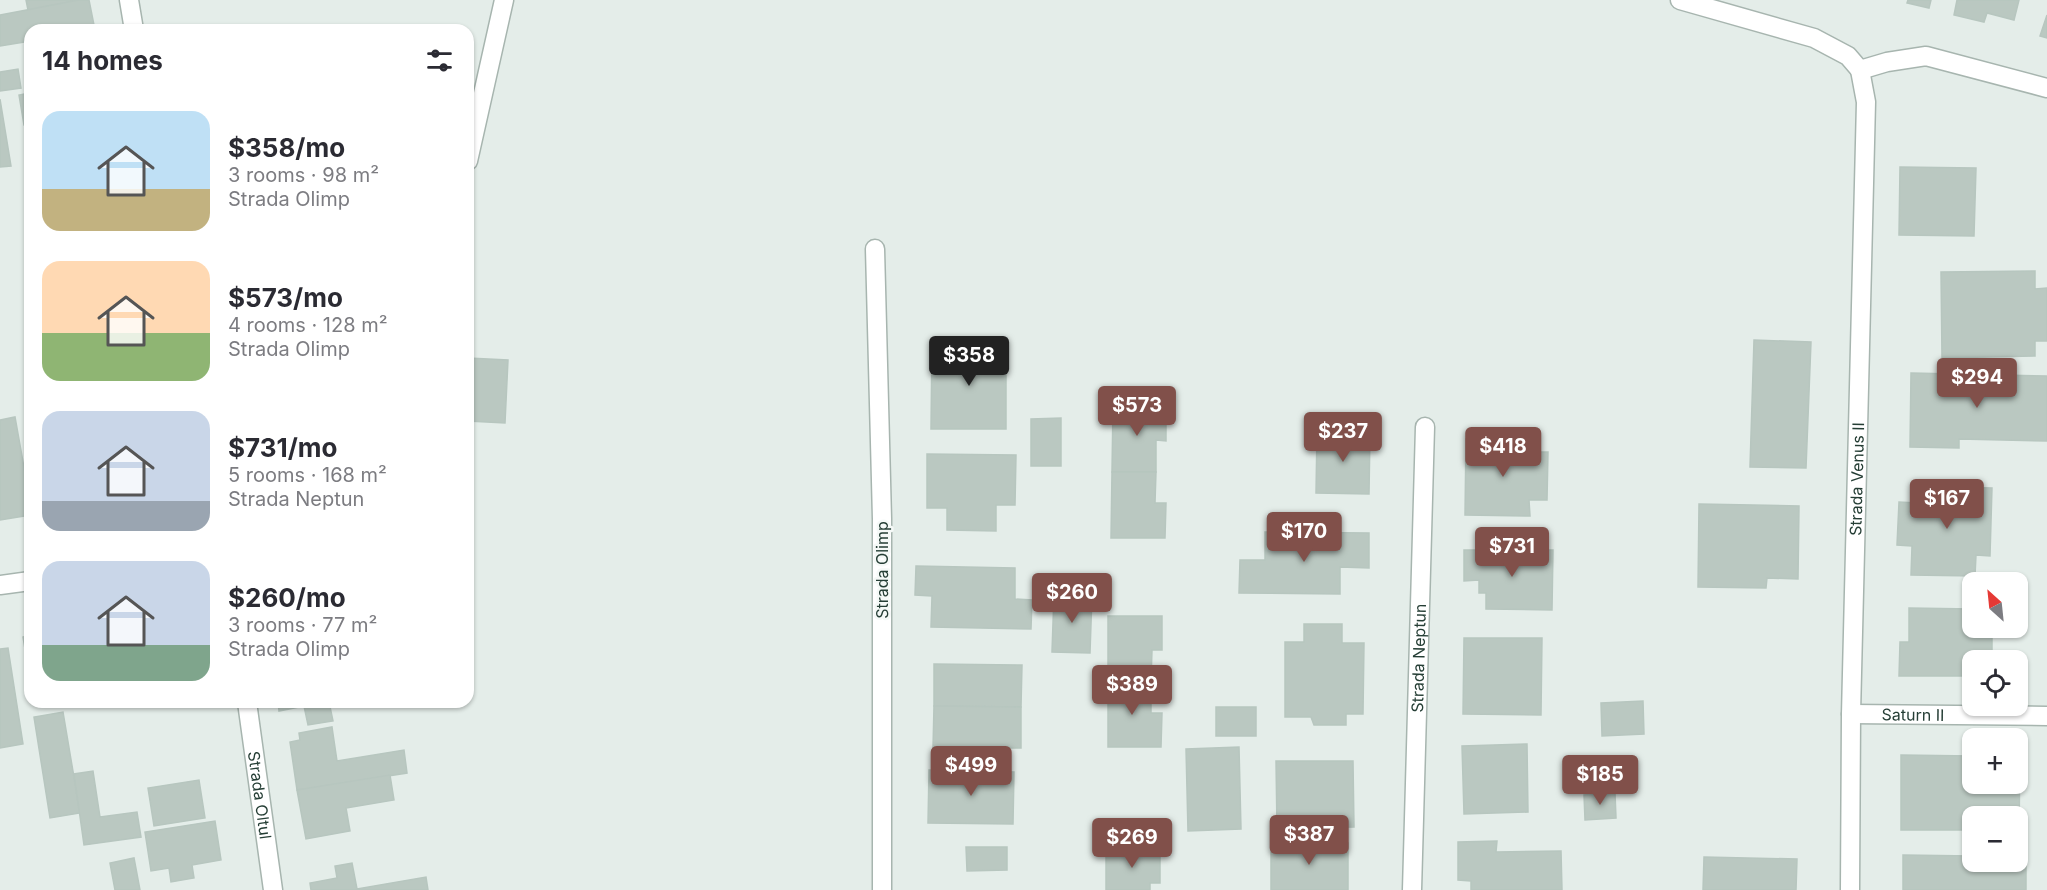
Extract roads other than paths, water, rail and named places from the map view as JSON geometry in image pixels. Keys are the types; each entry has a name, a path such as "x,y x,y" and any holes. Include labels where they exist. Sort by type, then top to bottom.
{"street":[{"path":"129,0 133,24"},
{"path":"474,134 504,0"},
{"path":"1680,0 1814,38 1848,56 1860,70 1887,62 1926,56 2047,88"},
{"name":"Strada Venus II","path":"1850,890 1851,714 1866,102 1860,70"},
{"name":"Strada Olimp","path":"876,249 882,519 882,890"},
{"name":"Strada Neptun","path":"1412,890 1425,427"},
{"path":"0,585 24,582"},
{"name":"Strada Oltul","path":"247,708 273,890"},
{"name":"Saturn II","path":"1851,714 2047,716"}]}
